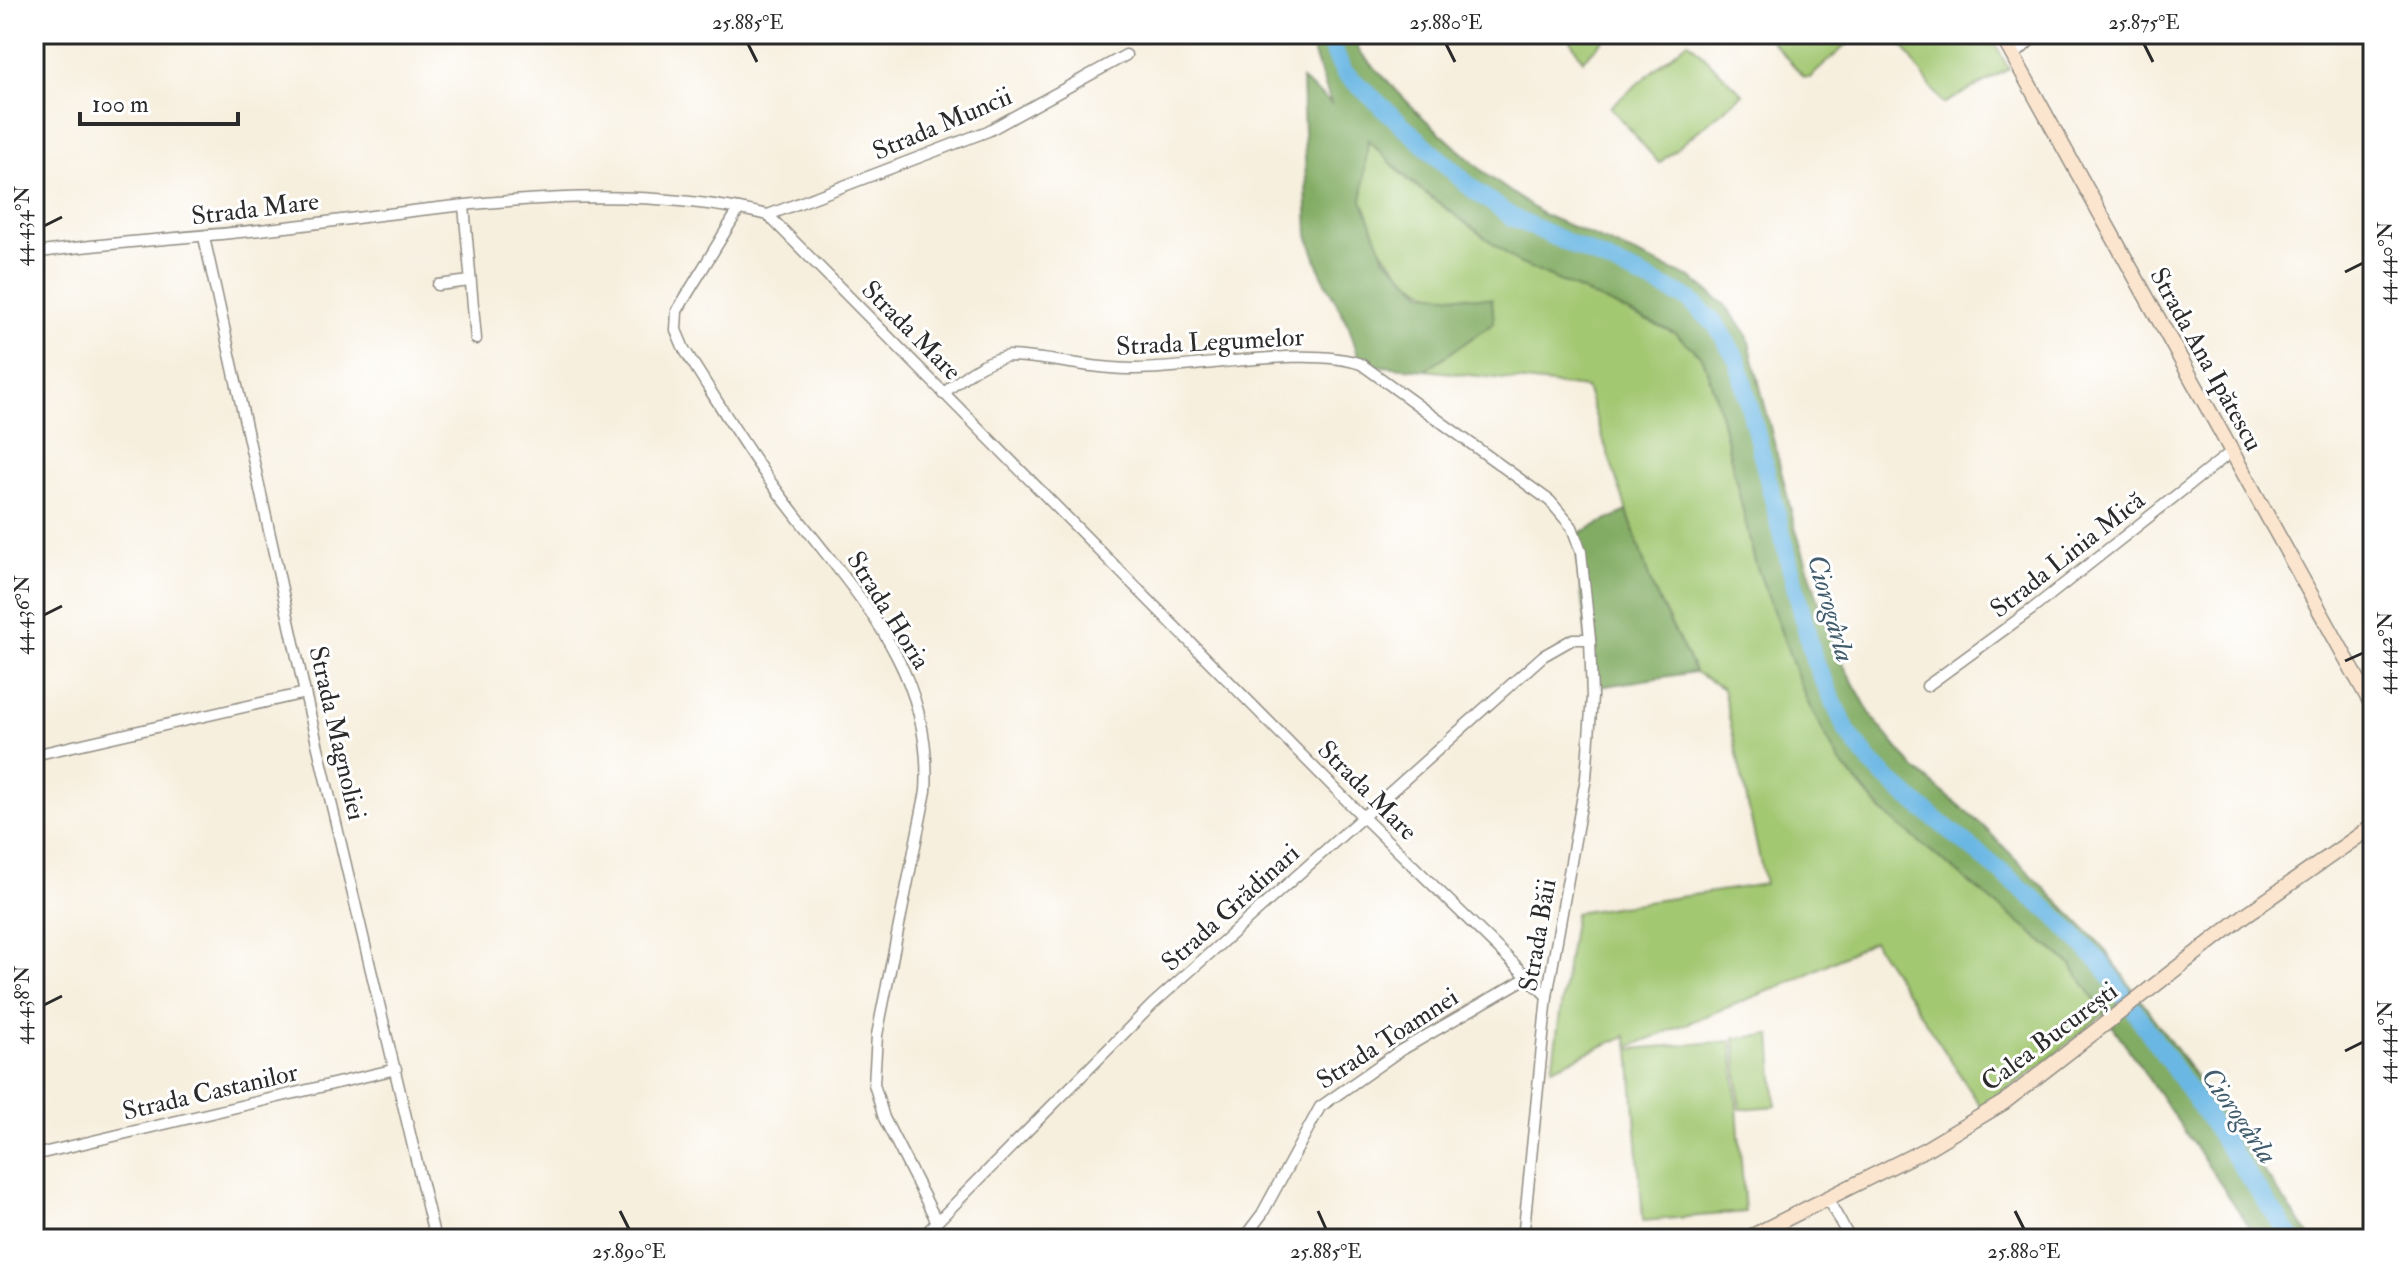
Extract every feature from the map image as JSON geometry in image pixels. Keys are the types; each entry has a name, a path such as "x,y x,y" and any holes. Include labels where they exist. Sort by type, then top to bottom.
{"main road":[{"name":"Strada Ana Ipătescu","path":"2001,34 2373,707"},
{"name":"Calea București","path":"1746,1239 1976,1121 2093,1035 2163,978 2369,830"}],"street":[{"path":"2014,56 2037,34"},
{"name":"Strada Muncii","path":"768,215 988,131 1126,55"},
{"name":"Strada Mare","path":"35,254 464,206 636,197 768,215 1363,817 1547,996"},
{"path":"464,206 476,339"},
{"name":"Strada Horia","path":"739,209 677,311 676,330 684,349 757,463 864,602 902,666 919,705 926,751 926,791 877,1035 874,1084 884,1118 937,1222"},
{"name":"Strada Magnoliei","path":"204,237 305,693 435,1239"},
{"path":"438,285 470,281"},
{"name":"Strada Legumelor","path":"943,394 981,365 1008,356 1127,369 1305,358 1348,359"},
{"name":"Strada Băii","path":"1348,359 1361,364 1550,501 1572,527 1581,552 1592,697 1586,778 1547,996 1523,1239"},
{"name":"Strada Linia Mică","path":"1927,686 2031,610 2231,452"},
{"name":"Strada Grădinari","path":"920,1239 1153,1004 1543,656 1573,639 1590,639"},
{"path":"34,755 305,693"},
{"name":"Strada Toamnei","path":"1243,1239 1262,1214 1320,1107 1398,1052 1528,977"},
{"name":"Strada Castanilor","path":"34,1155 396,1069"},
{"path":"1827,1198 1850,1239"}],"green space":[{"path":"1307,34 1354,34 1359,51 1417,112 1488,176 1542,214 1693,279 1725,305 1747,334 1795,527 1820,605 1844,666 1872,717 1914,768 1982,825 2101,945 2312,1239 2258,1239 2071,965 1884,813 1839,761 1807,701 1755,562 1718,404 1703,358 1675,333 1519,263 1409,180 1368,140 1362,200 1385,258 1424,293 1492,299 1494,323 1425,370 1361,364 1349,327 1322,275 1308,235 1302,80 1331,103"},
{"path":"1566,34 1610,34 1583,60"},
{"path":"1765,34 1858,34 1810,78 1804,77"},
{"path":"1894,34 1989,34 2009,69 1943,104"},
{"path":"1688,41 1743,94 1659,163 1610,107"},
{"path":"1368,140 1409,181 1519,263 1675,333 1703,358 1718,404 1755,562 1807,701 1839,761 1884,813 2071,965 2105,1013 2043,1064 1981,1107 1873,941 1798,979 1629,1047 1626,1036 1552,1068 1575,913 1765,884 1723,689 1695,672 1653,589 1586,388 1425,370 1494,323 1429,293 1395,266 1381,249 1370,228 1361,195"},
{"path":"1627,511 1653,589 1695,672 1592,688 1575,535"},
{"path":"1771,1035 1776,1106 1740,1109 1735,1038"},
{"path":"1732,1041 1745,1212 1643,1221 1630,1049"}],"waterway":[{"name":"Ciorogârla","path":"1325,34 1344,72 1475,191 1512,217 1689,299 1716,325 1738,361 1814,660 1848,733 1872,764 1900,790 2053,914 2102,964 2292,1239"}]}
